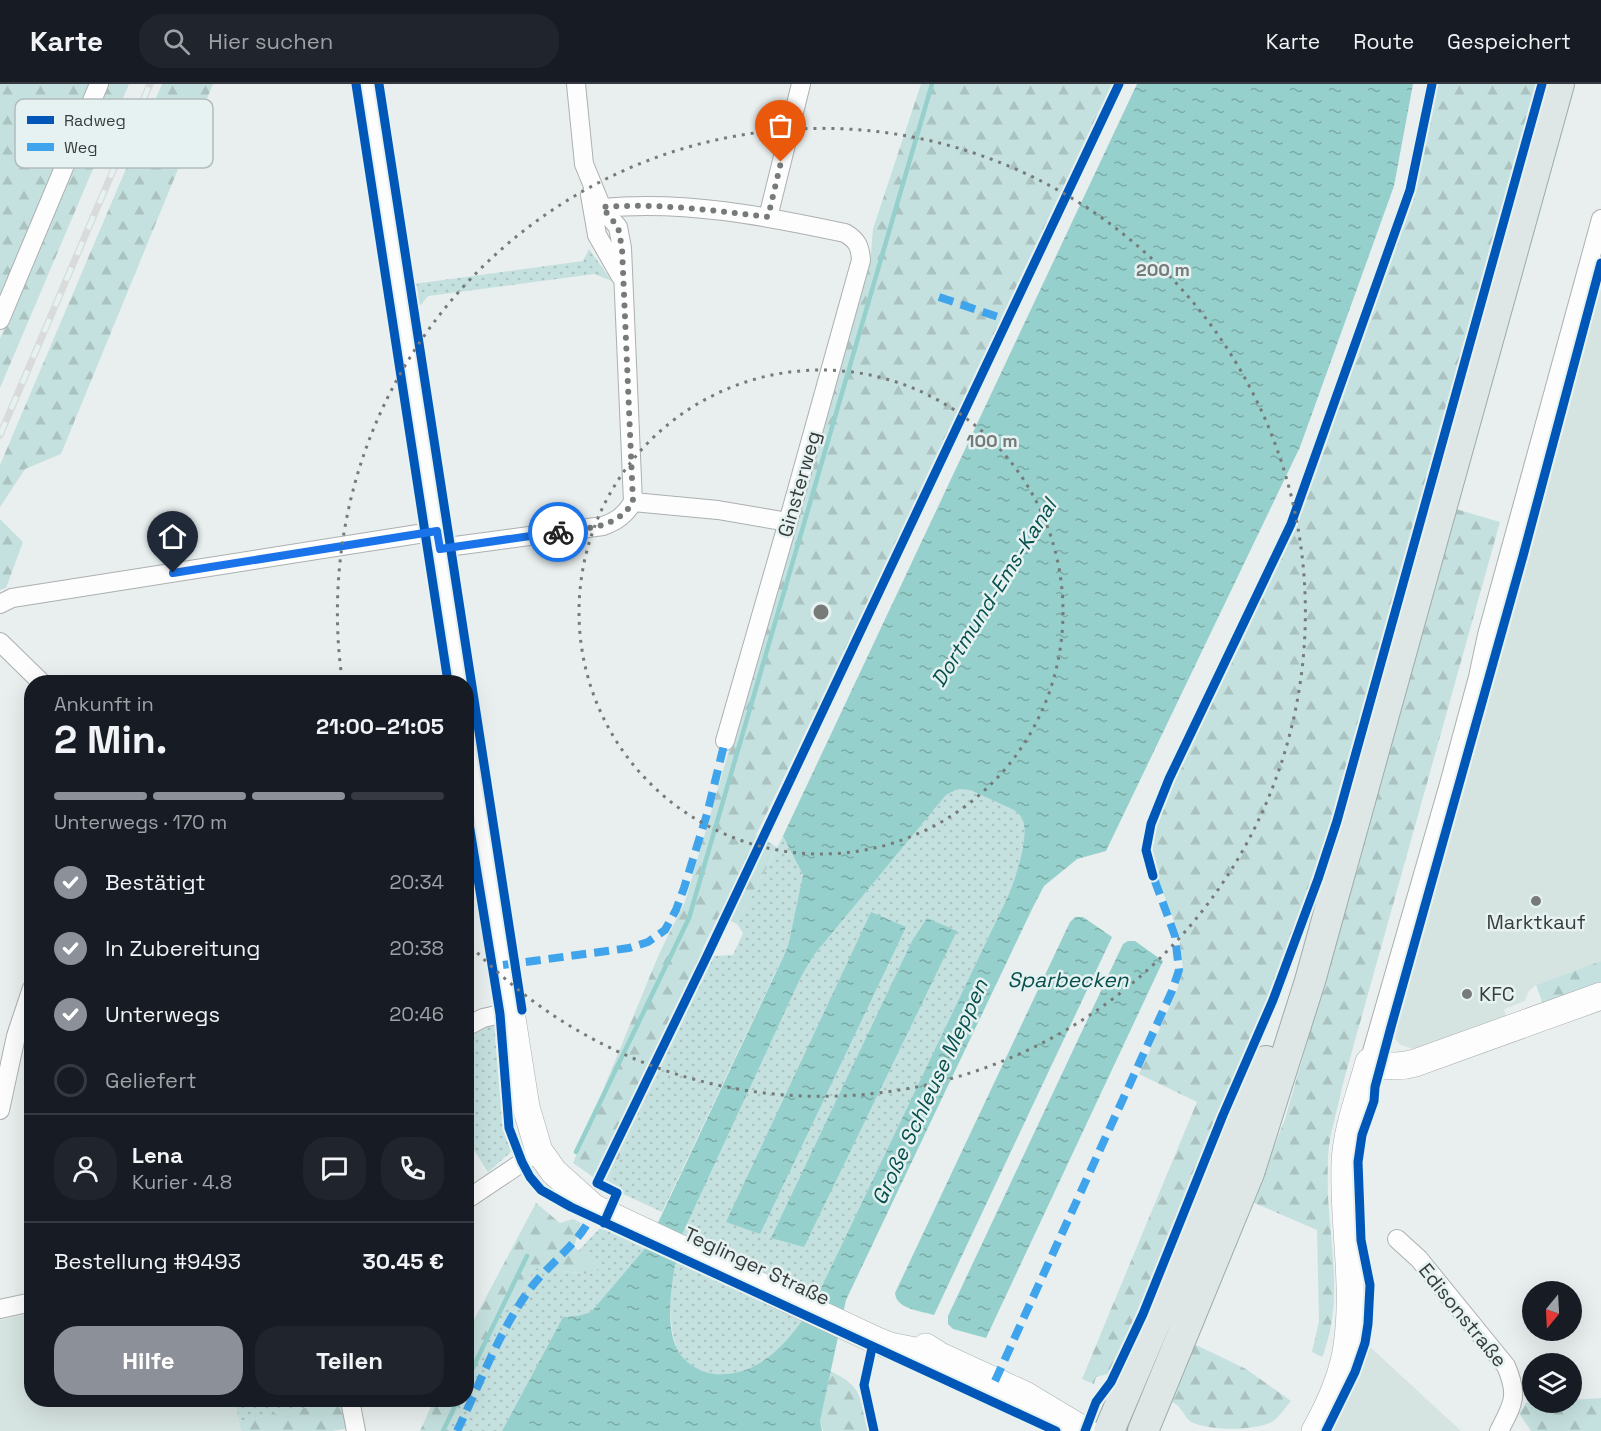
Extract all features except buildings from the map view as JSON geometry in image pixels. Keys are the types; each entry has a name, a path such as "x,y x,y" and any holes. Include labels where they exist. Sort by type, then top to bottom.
{"main road":[{"path":"1143,1431 1249,1173 1313,970 1559,84"},
{"path":"1120,1428 1340,874"}],"street":[{"path":"93,99 99,84"},
{"path":"368,84 459,675"},
{"path":"576,84 584,164 597,235 624,281"},
{"path":"602,207 680,206 768,217 801,84"},
{"path":"0,604 12,598 438,540 603,526 615,522 626,513 633,502 622,248 618,227 602,207 584,164"},
{"path":"0,320 64,168"},
{"name":"Ginsterweg","path":"725,741 789,522 861,260 858,243 845,233 768,217"},
{"path":"1315,1431 1330,1400 1347,1348 1349,1304 1345,1163 1349,1134 1449,784 1487,635 1598,238 1601,219"},
{"path":"633,502 718,510 789,522"},
{"path":"0,642 34,675"},
{"name":"Teglinger Straße","path":"474,778 526,1107 539,1152 554,1172 594,1208 648,1224 850,1320 913,1339 940,1356 1025,1395 1120,1428"},
{"path":"1369,1062 1389,1067 1402,1067 1601,996"},
{"path":"0,1110 16,1036 24,1012"},
{"path":"474,1023 483,1018 510,1012"},
{"path":"474,1195 539,1152"},
{"name":"Teglinger Straße","path":"571,1185 615,1199 648,1224"},
{"name":"Edisonstraße","path":"1397,1239 1419,1259 1506,1366 1513,1383 1513,1404 1499,1431"},
{"path":"0,1309 24,1304"},
{"path":"1298,1431 1328,1377 1349,1304"},
{"name":"Teglinger Straße","path":"1025,1395 1085,1431"},
{"path":"351,1407 356,1431"}],"shaded area":[{"path":"1601,276 1601,961 1536,985 1528,992 1525,1001 1504,1009 1506,1017 1419,1049 1410,1048 1401,1045 1395,1039 1393,1029 1527,556"},
{"path":"24,1315 24,1407 236,1407 241,1431 0,1431 0,1320"},
{"path":"1367,1344 1461,1431 1329,1431 1357,1373"}],"green space":[{"path":"0,84 91,84 85,99 15,99 15,168 56,168 0,300"},
{"path":"107,84 129,84 123,99 101,99"},
{"path":"162,84 213,84 207,99 156,99"},
{"path":"921,84 1112,84 756,835 777,847 737,924 719,915 702,950 713,956 606,1186 573,1163 659,954 685,902 870,264 873,229"},
{"path":"1436,84 1536,84 1331,820 1313,877 1267,998 1137,1312 1108,1374 1096,1377 1094,1384 1082,1379 1197,1102 1139,1074 1176,993 1183,970 1179,934 1149,849 1155,824 1173,781 1295,525 1414,191"},
{"path":"72,168 93,168 0,388 0,339"},
{"path":"126,168 178,168 61,454 25,469 0,507 0,465"},
{"path":"589,249 612,281 594,274 428,296 417,309 413,284 583,261"},
{"path":"1456,509 1500,522 1342,1087 1329,1146 1328,1197 1334,1298 1328,1338 1322,1357 1312,1352 1319,1321 1317,1230 1252,1202 1285,1119 1348,901"},
{"path":"0,519 23,542 6,588 0,590"},
{"path":"958,789 970,790 1014,810 1022,819 1023,848 1008,896 812,1307 794,1332 760,1363 731,1373 715,1374 701,1370 687,1362 680,1354 672,1328 671,1285 681,1237 801,977 814,955 946,795"},
{"path":"783,836 803,875 788,946 662,1212 606,1186 713,956 733,955 743,933 737,924"},
{"path":"1601,961 1601,986 1544,1007 1536,985"},
{"path":"494,1020 502,1102 513,1150 488,1172 474,1150 474,1030"},
{"path":"536,1203 560,1223 573,1219 581,1223 574,1247 600,1268 588,1274 535,1268 513,1305 501,1310 474,1367 474,1320"},
{"path":"655,1227 647,1246 591,1312 563,1317 502,1431 443,1431 455,1407 474,1407 474,1367 501,1310 513,1305 535,1268 588,1274 599,1268 578,1251 600,1228"},
{"path":"1192,1343 1246,1369 1291,1401 1280,1415 1264,1425 1220,1428 1191,1422 1172,1402 1171,1393"},
{"path":"830,1371 855,1388 862,1402 868,1431 823,1431 820,1421"},
{"path":"1601,1398 1601,1431 1531,1431 1519,1413 1522,1409 1522,1413 1582,1413 1582,1399"},
{"path":"236,1407 311,1407 239,1421"},
{"path":"310,1407 345,1407 349,1428 332,1431 241,1431 239,1421"},
{"path":"431,1407 455,1407 443,1431 420,1431"}],"water":[{"path":"1137,84 1413,84 1394,186 1300,447 1106,851 1077,859 1044,886 1033,907 846,1300 820,1421 822,1431 502,1431 563,1317 591,1312 647,1246 788,946 803,875 783,836","holes":["958,789 970,790 1014,810 1023,821 1023,848 1008,896 812,1307 794,1332 760,1363 731,1373 715,1374 701,1370 687,1362 680,1354 671,1329 671,1297 681,1237 801,977 814,955 946,795"]},
{"path":"871,912 906,927 760,1234 726,1222"},
{"name":"Sparbecken","path":"1075,917 1083,917 1112,937 934,1315 904,1306 896,1298 895,1293 1070,922"},
{"path":"927,918 957,931 804,1247 771,1238 912,941"},
{"name":"Sparbecken","path":"1135,941 1163,961 986,1338 953,1329 948,1324 948,1316 1123,944"}],"waterway":[{"path":"576,1152 689,918 932,84"},
{"path":"474,1365 527,1256"},
{"path":"443,1431 455,1407"}],"railway":[{"path":"144,99 150,84"},
{"path":"0,435 114,168"}],"marked path":[{"path":"939,297 1007,320"},
{"path":"503,965 629,948 648,942 665,930 684,888 707,814 725,741"},
{"path":"995,1381 1172,991 1179,970 1175,936 1152,873"},
{"path":"474,1394 499,1340 519,1305 538,1279 582,1232 593,1211"},
{"path":"457,1431 468,1407"}],"cycle path":[{"path":"356,84 447,675"},
{"path":"379,84 470,675"},
{"path":"604,1223 617,1193 597,1183 707,956 1119,84"},
{"path":"1153,876 1146,850 1151,824 1169,779 1291,524 1410,190 1432,84"},
{"path":"1085,1431 1096,1402 1111,1382 1143,1314 1223,1115 1273,1000 1318,879 1337,821 1542,84"},
{"path":"1326,1431 1355,1372 1365,1343 1368,1324 1370,1285 1361,1240 1358,1162 1362,1135 1374,1101 1375,1087 1391,1027 1523,556 1601,263"},
{"path":"474,699 522,1010"},
{"path":"474,854 500,1014 509,1128 522,1162 530,1177 541,1190 571,1207 1056,1431"},
{"path":"872,1348 864,1385 874,1431"}],"way so far":[{"path":"558,532 603,526 615,522 626,513 633,502 622,248 618,227 602,207 680,206 768,217 781,162"}],"place":[{"name":"Marktkauf","path":"1536,901"},
{"name":"KFC","path":"1467,994"}],"route":[{"path":"173,573 437,531 440,549 558,532"}],"water label":[{"name":"Dortmund-Ems-Kanal","path":"994,593"},
{"name":"Große Schleuse Meppen","path":"930,1092"}]}
